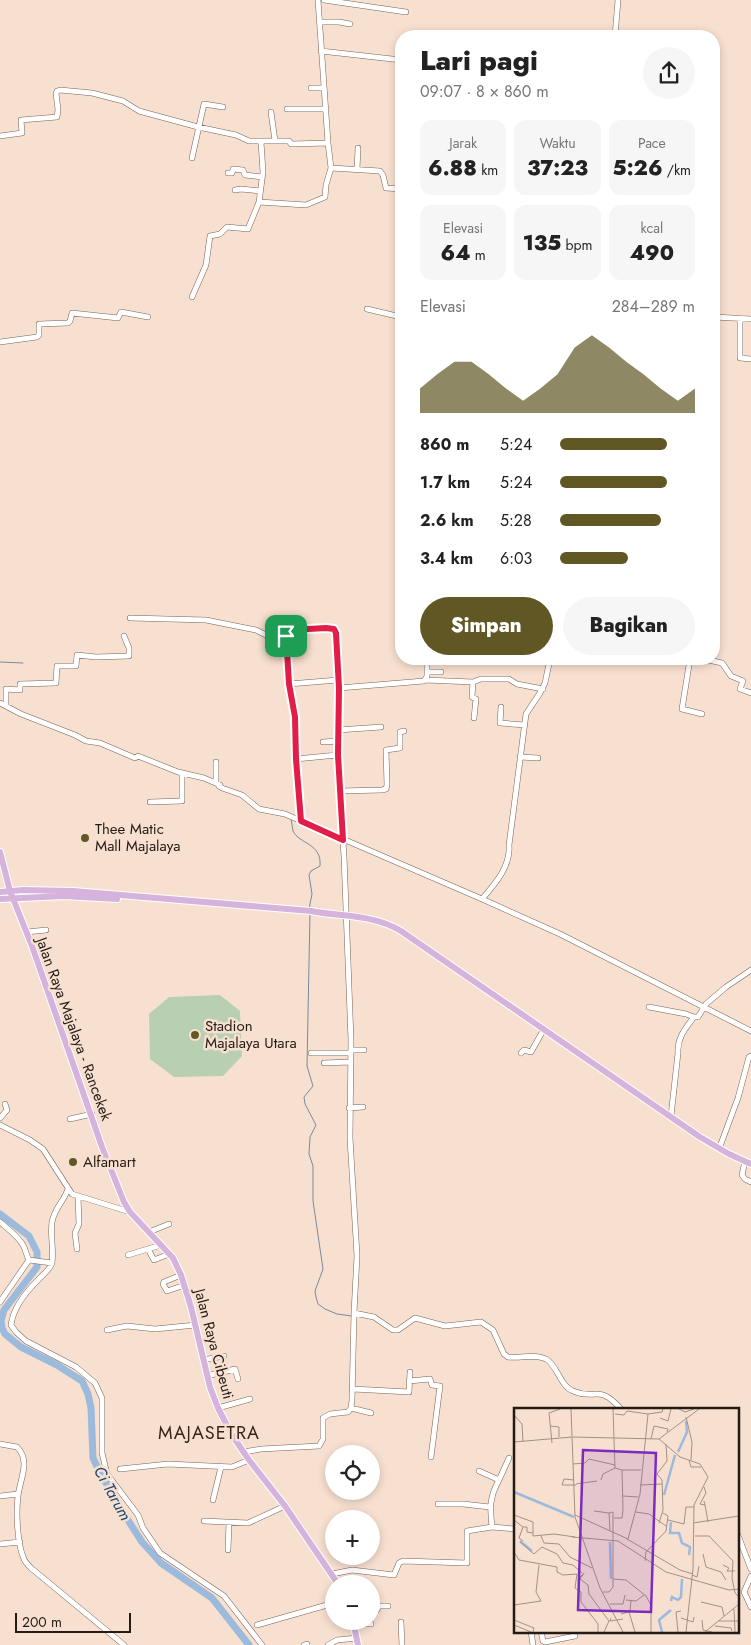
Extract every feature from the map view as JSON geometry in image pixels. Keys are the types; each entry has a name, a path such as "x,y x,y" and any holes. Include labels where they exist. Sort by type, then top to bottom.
{"main road":[{"name":"Jalan Raya Majalaya - Rancekek","path":"0,852 10,891 27,932 102,1147 130,1212"},
{"path":"0,892 73,891 318,913"},
{"path":"0,899 64,896 118,898 346,915 394,927 719,1149 748,1163"},
{"name":"Jalan Raya Cibeuti","path":"130,1212 169,1254 181,1275 196,1325 207,1376 218,1408 249,1460 285,1506 332,1574"},
{"path":"354,1630 358,1642"}],"street":[{"path":"259,202 306,205 325,197 331,168 318,0"},
{"path":"324,0 406,12"},
{"path":"616,30 618,0"},
{"path":"320,22 350,24"},
{"path":"321,52 395,59"},
{"path":"311,88 324,88"},
{"path":"0,136 22,133 21,120 56,116 58,110 56,93 60,90 92,93 123,101 139,110 198,127 236,135 249,141 289,141 291,144 328,142"},
{"path":"192,158 205,104 223,108"},
{"path":"287,109 326,109"},
{"path":"271,112 275,141"},
{"path":"192,296 206,267 210,236 220,234 228,226 248,229 259,202 262,177 261,142"},
{"path":"357,169 358,148"},
{"path":"331,168 380,171 386,188 395,189"},
{"path":"228,173 232,173 233,169 242,170 245,175 262,177"},
{"path":"235,190 260,191"},
{"path":"367,310 395,316"},
{"path":"0,342 36,337 39,335 39,324 68,323 72,313 119,318 121,312 148,317"},
{"path":"720,317 751,319"},
{"path":"740,318 740,358 751,359"},
{"path":"130,618 206,620 256,630 261,634 286,636"},
{"path":"244,1452 261,1449 319,1446 323,1439 323,1418 330,1414 348,1412 351,1408 357,1256 349,1108 350,1051 346,915 338,755 339,688 336,633 334,629 290,630 286,634 289,684 295,712 296,759 301,821"},
{"path":"6,706 6,689 20,690 20,684 56,683 57,666 76,666 78,655 96,657 129,656 129,648 124,636"},
{"path":"720,663 732,677 743,681 740,689 751,694"},
{"path":"425,680 427,665"},
{"path":"482,899 508,863 510,856 509,846 524,725 529,708 542,689 548,665"},
{"path":"689,665 682,709 702,714"},
{"path":"427,672 441,672"},
{"path":"339,688 401,684 425,680 473,682 482,679 509,679 517,684 542,689"},
{"path":"289,684 338,680"},
{"path":"473,682 472,697 476,699 474,718"},
{"path":"0,703 21,714 86,741 100,743 135,758 138,756 182,776 204,778 216,782 222,788 242,795 259,808 285,814 560,934 751,1031"},
{"path":"501,708 500,723 524,725"},
{"path":"338,730 381,727"},
{"path":"340,791 386,789 385,750 400,748 400,732 404,731"},
{"path":"323,742 338,741"},
{"path":"296,759 338,755"},
{"path":"520,757 538,758"},
{"path":"216,762 216,782"},
{"path":"150,802 182,801 182,776"},
{"path":"27,932 46,930"},
{"path":"649,1006 698,1017 706,1004 726,987 751,970"},
{"path":"670,1116 678,1043 694,1017"},
{"path":"521,1054 524,1050 531,1052 544,1029"},
{"path":"311,1054 364,1050"},
{"path":"719,1149 738,1098 749,1057 751,1056"},
{"path":"324,1064 350,1062"},
{"path":"0,1118 7,1110 5,1104"},
{"path":"349,1108 363,1106"},
{"path":"70,1119 92,1114"},
{"path":"0,1126 30,1140 43,1149 72,1194 130,1212"},
{"path":"748,1163 742,1175 751,1182"},
{"path":"68,1189 64,1200 56,1209 52,1221 50,1270 37,1281 15,1310 11,1324 16,1332 26,1341 76,1367 94,1382 102,1398 102,1453 107,1474 124,1494 160,1553 224,1596 262,1645"},
{"path":"77,1249 75,1233 79,1224 78,1196"},
{"path":"0,1222 16,1236 30,1260 51,1262"},
{"path":"149,1232 170,1224"},
{"path":"128,1255 161,1245"},
{"path":"148,1249 154,1260 169,1254"},
{"path":"0,1302 30,1260"},
{"path":"181,1275 164,1282 164,1284 167,1291 185,1285"},
{"path":"354,1316 374,1317 393,1330 398,1330 415,1318 445,1326 481,1322 493,1330 504,1354 508,1356 532,1356 547,1360 570,1390 580,1393 606,1395 620,1408"},
{"path":"107,1330 127,1326 155,1329 196,1325"},
{"path":"203,1360 224,1356"},
{"path":"207,1376 235,1369 238,1379"},
{"path":"353,1389 408,1393 410,1392 410,1372"},
{"path":"409,1381 430,1379 432,1385 440,1386 431,1457"},
{"path":"218,1408 250,1399"},
{"path":"351,1408 371,1413"},
{"path":"0,1444 17,1447 23,1459 24,1473 18,1494 17,1514 24,1559 124,1645"},
{"path":"492,1527 490,1507 492,1494 509,1458"},
{"path":"120,1469 168,1464 220,1467 241,1464 249,1460"},
{"path":"213,1500 220,1467"},
{"path":"479,1471 499,1480"},
{"path":"0,1496 18,1494"},
{"path":"438,1504 465,1504 490,1507"},
{"path":"204,1521 250,1523 285,1506"},
{"path":"228,1550 229,1523"},
{"path":"332,1574 352,1570 394,1575 399,1563 403,1562 466,1564 468,1561 467,1531 492,1527 514,1528"},
{"path":"738,1536 751,1569"},
{"path":"0,1544 20,1542"},
{"path":"751,1576 744,1592 751,1607"},
{"path":"257,1624 325,1605"},
{"path":"380,1606 388,1606"},
{"path":"401,1622 402,1645"},
{"path":"532,1632 533,1645"},
{"path":"541,1632 544,1642 559,1642 575,1636"},
{"path":"328,1645 337,1640 358,1642"}],"green space":[{"name":"Stadion Majalaya Utara","path":"220,995 240,1011 242,1056 223,1076 174,1077 150,1059 149,1014 169,997"}],"waterway":[{"path":"0,662 23,663"},
{"path":"291,818 293,831 300,839 314,848 320,858 320,866 311,871 309,875 312,894 309,909"},
{"path":"310,913 307,1066 313,1086 304,1097 305,1104 316,1125 310,1137 309,1154 313,1166 313,1201 323,1269 315,1291 318,1304 325,1309 337,1314 352,1316"},
{"name":"Ci Tarum","path":"0,1214 29,1236 37,1252 37,1267 4,1310 1,1321 5,1334 21,1347 57,1365 82,1381 88,1394 91,1408 93,1458 126,1517 142,1542 161,1563 212,1598 249,1645"}],"place":[{"name":"Thee Matic Mall Majalaya","path":"85,838"},
{"name":"Stadion Majalaya Utara","path":"195,1035"},
{"name":"Alfamart","path":"73,1162"}],"district":[{"name":"MAJASETRA","path":"209,1433"}],"route":[{"path":"326,628 334,629 336,633 339,688 338,755 343,840 301,821 295,717 289,684 286,636 290,630 326,628"}]}
